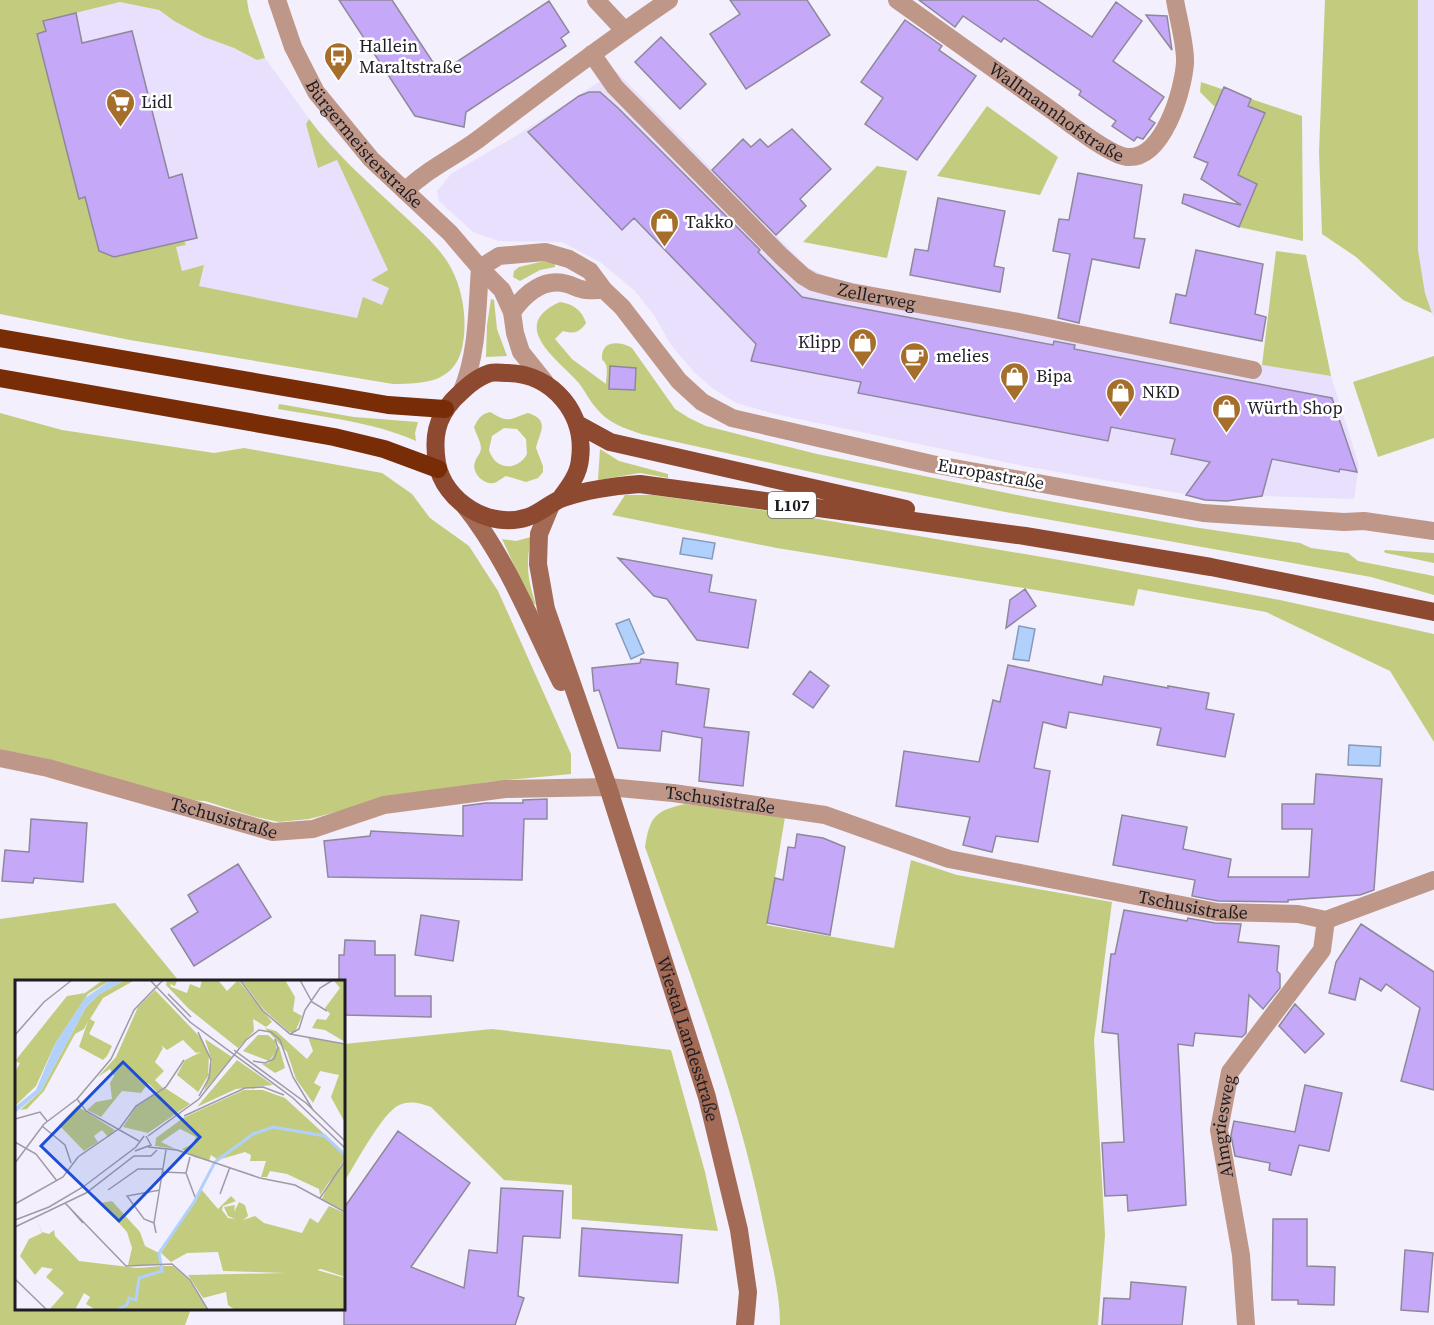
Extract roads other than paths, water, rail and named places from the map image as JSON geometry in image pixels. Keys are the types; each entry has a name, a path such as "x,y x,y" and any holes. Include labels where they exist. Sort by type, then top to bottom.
{"highway":[{"path":"0,338 388,405 445,409"},
{"path":"0,378 334,437 384,449 438,469"}],"main road":[{"name":"L107","path":"555,502 573,480 580,459 579,425 566,401 545,382 519,373 492,372 476,380 445,409 435,433 438,469 450,491 464,505 480,515 502,522 526,518 555,502 593,489 640,484 1024,536 1211,567 1434,612"},
{"name":"L107","path":"579,425 610,442 1024,536"},
{"name":"Wiestal Landesstraße","path":"555,502 539,534 538,564 546,609 608,787 708,1096 739,1230 748,1292 745,1325"},
{"name":"Wiestal Landesstraße","path":"464,505 485,535 510,579 598,760"}],"street":[{"name":"Bürgermeisterstraße","path":"277,0 293,47 316,92 371,159 450,233 480,268"},
{"path":"596,0 624,30"},
{"path":"405,191 419,177 473,143 624,30 669,0"},
{"name":"Wallmannhofstraße","path":"897,0 1080,130 1112,151 1127,157 1143,154 1154,145 1169,123 1179,92 1185,63 1175,0"},
{"name":"Zellerweg","path":"592,54 615,87 781,256 813,282 850,292 1019,322 1253,369"},
{"name":"Europastraße","path":"480,268 499,256 545,252 569,259 590,271 604,290 622,307 678,381 702,402 732,418 932,464 1203,513 1344,522 1364,521 1434,531"},
{"path":"480,268 502,290 512,312 514,333 521,352 545,382"},
{"path":"462,391 469,373 472,355 480,268"},
{"path":"512,312 521,299 535,288 548,283 565,283 581,290 604,290"},
{"name":"Tschusistraße","path":"0,758 48,768 273,832 312,829 384,806 505,789 608,787 673,793 825,815 949,859 1216,912 1298,914 1326,920"},
{"path":"1326,920 1434,880"},
{"name":"Almgriesweg","path":"1246,1325 1241,1256 1219,1130 1230,1072 1322,950 1326,920"}],"water":[{"path":"683,538 715,543 712,559 680,554"},
{"path":"629,619 644,653 631,659 616,624"},
{"path":"1019,626 1035,629 1029,661 1013,659"},
{"path":"1349,745 1381,747 1380,766 1348,765"}],"place":[{"name":"Hallein Maraltstraße","path":"338,82"},
{"name":"Lidl","path":"120,128"},
{"name":"Takko","path":"664,248"},
{"name":"Klipp","path":"862,368"},
{"name":"melies","path":"915,382"},
{"name":"Bipa","path":"1015,402"},
{"name":"NKD","path":"1121,418"},
{"name":"Würth Shop","path":"1226,434"}]}
